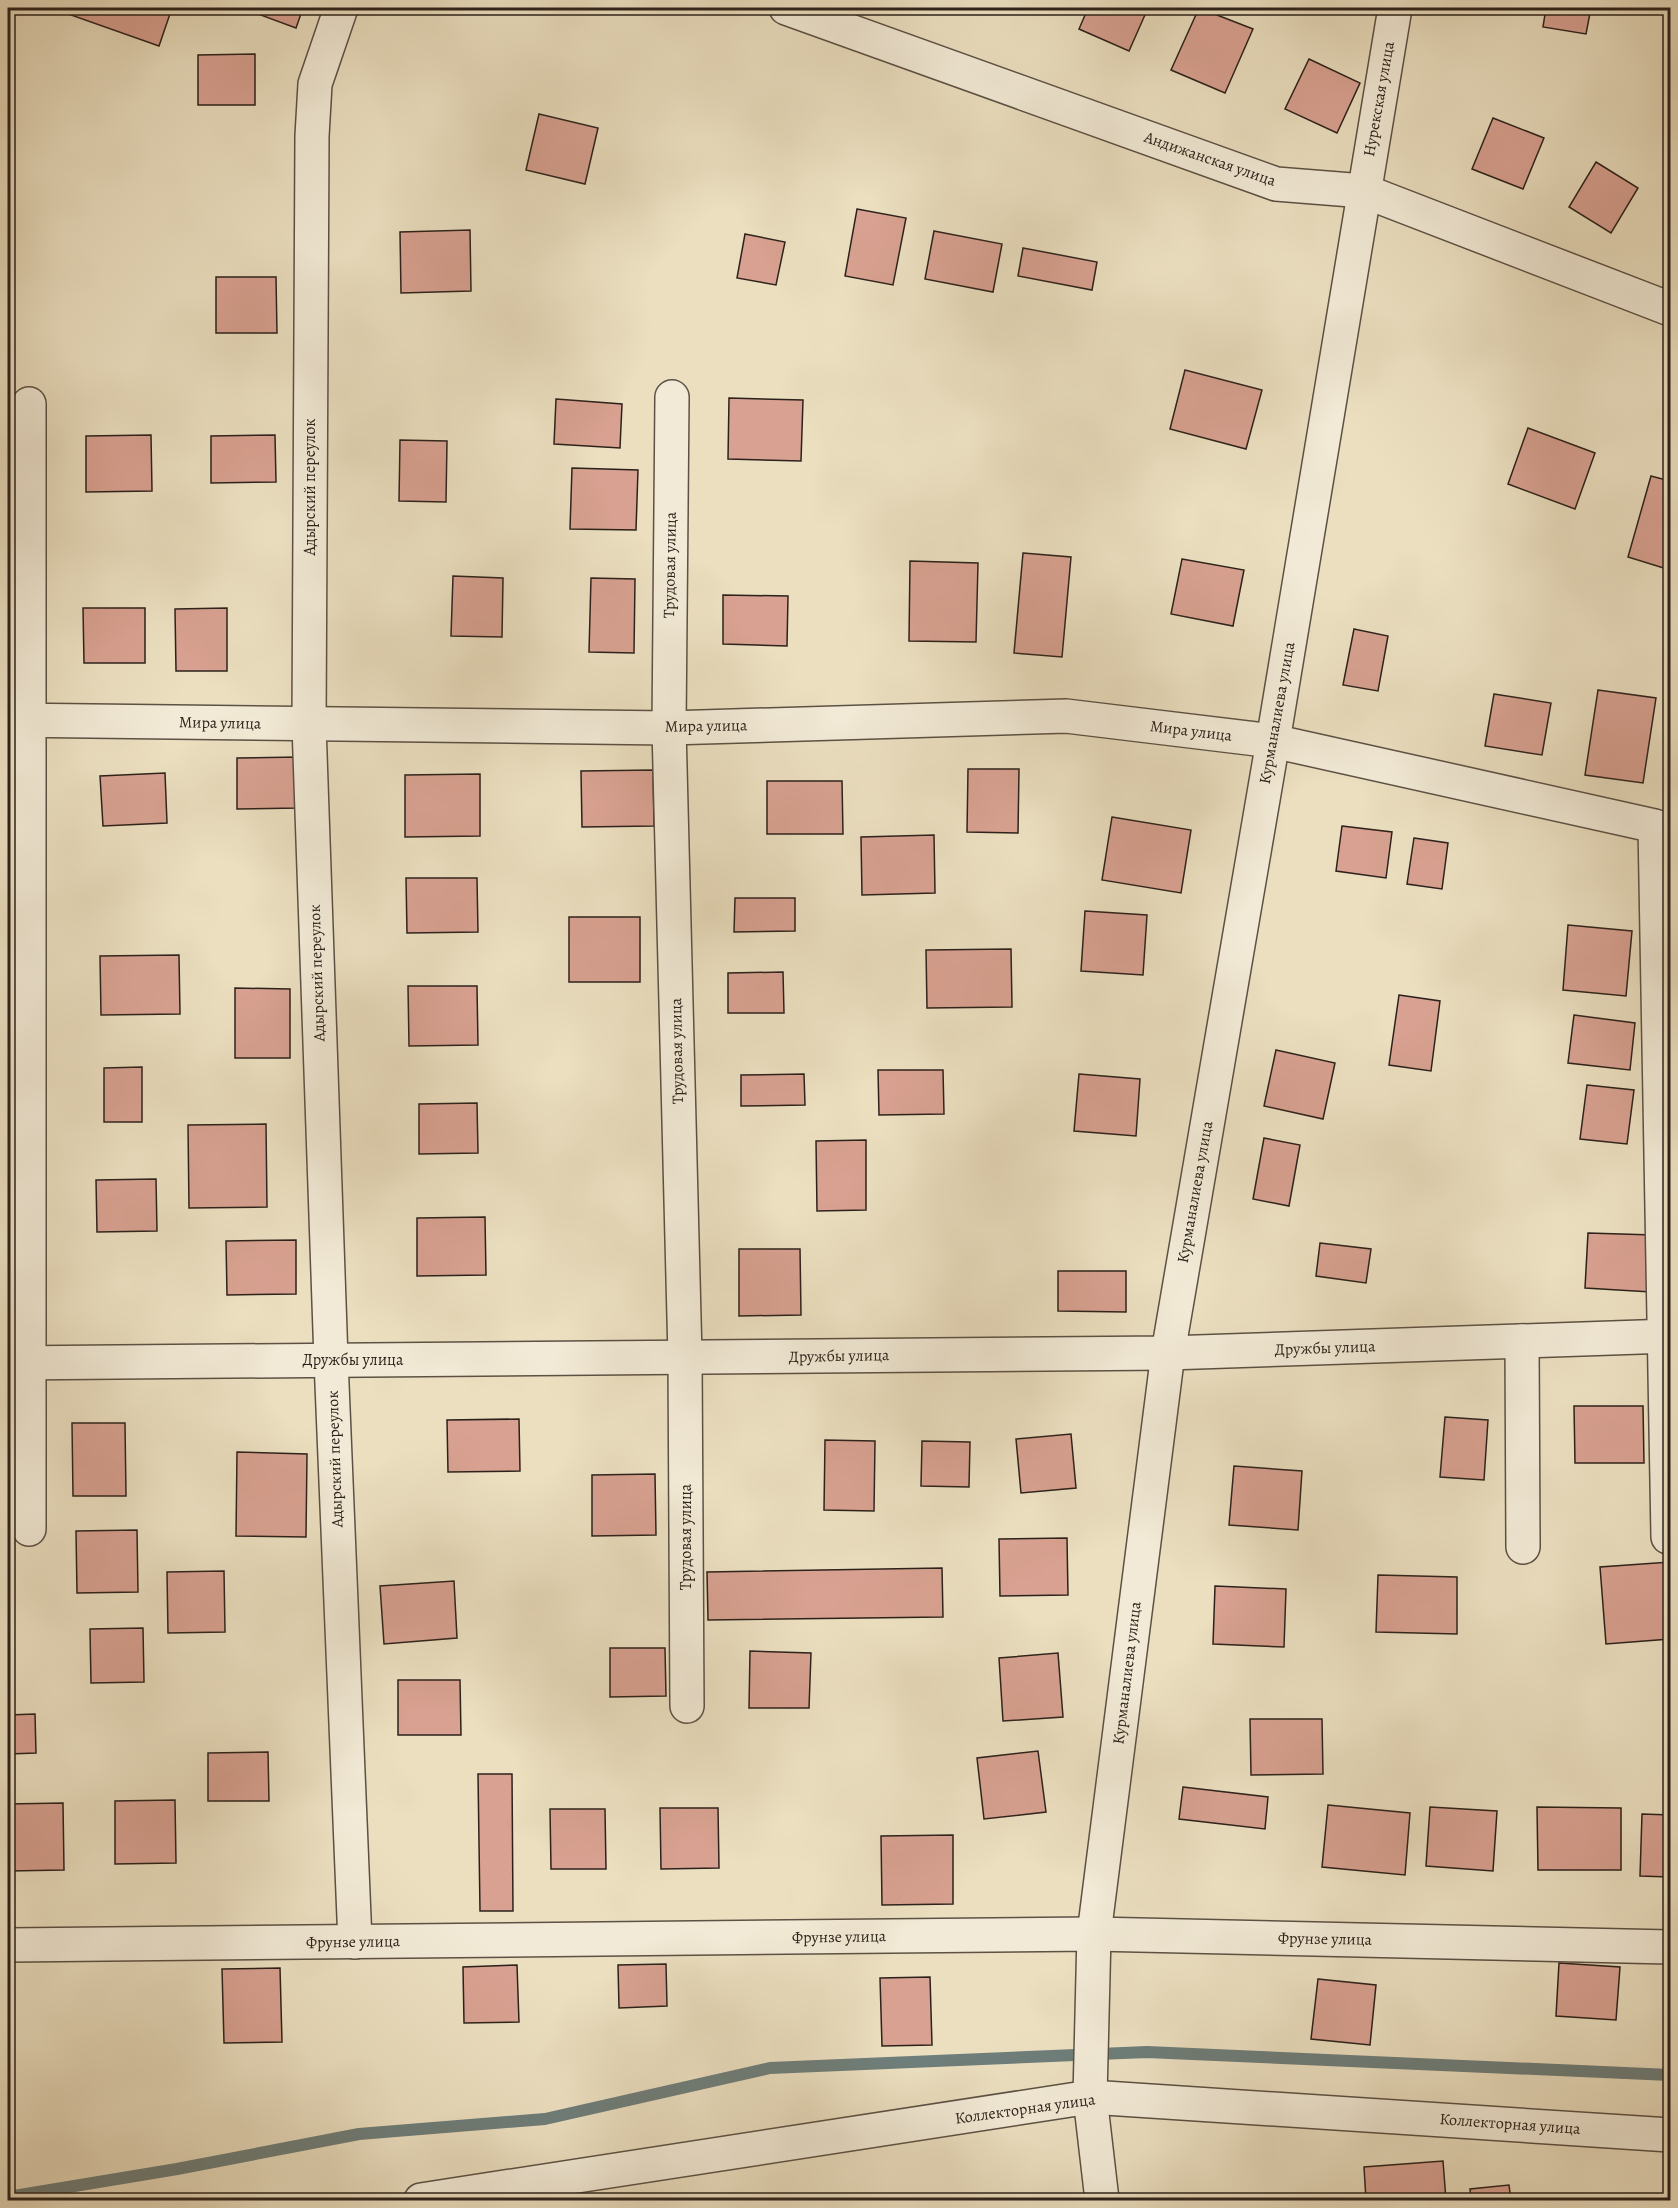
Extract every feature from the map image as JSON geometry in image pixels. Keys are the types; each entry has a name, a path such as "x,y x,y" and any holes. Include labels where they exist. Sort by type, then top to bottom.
{"street":[{"name":"Адырский переулок","path":"341,8 315,84 312,136 309,725 331,1360 355,1942"},
{"name":"Андижанская улица","path":"786,8 1276,183 1364,191 1671,309"},
{"name":"Нурекская улица","path":"1364,191 1395,8"},
{"name":"Курманалиева улица","path":"1102,2200 1090,2097 1094,1934 1168,1353 1364,191"},
{"name":"Трудовая улица","path":"672,397 669,728 685,1357 687,1706"},
{"path":"29,404 18,720 18,1363 29,1529"},
{"name":"Мира улица","path":"18,720 669,728 1066,716 1273,741 1655,826 1667,1336 1668,1537"},
{"name":"Дружбы улица","path":"18,1363 1168,1353 1667,1336"},
{"path":"1522,1341 1523,1547"},
{"name":"Фрунзе улица","path":"8,1945 1094,1934 1671,1947"},
{"name":"Коллекторная улица","path":"421,2200 1090,2097 1671,2135"}],"building":[{"path":"55,8 172,8 159,46"},
{"path":"242,8 303,8 296,28"},
{"path":"1088,8 1148,8 1129,51 1079,29"},
{"path":"1199,8 1253,29 1225,93 1171,70"},
{"path":"1546,8 1591,8 1586,34 1543,27"},
{"path":"255,54 255,105 198,105 198,55"},
{"path":"1309,59 1360,83 1337,133 1285,109"},
{"path":"539,114 598,128 585,184 526,170"},
{"path":"1493,118 1544,138 1523,189 1472,169"},
{"path":"1596,162 1638,188 1611,233 1569,207"},
{"path":"857,209 906,218 893,285 845,276"},
{"path":"470,230 471,291 401,293 400,232"},
{"path":"934,231 1002,244 993,292 925,279"},
{"path":"745,234 785,242 776,285 737,278"},
{"path":"1023,248 1097,262 1092,290 1018,276"},
{"path":"216,277 276,277 277,333 216,333"},
{"path":"1185,370 1262,390 1246,449 1170,429"},
{"path":"729,398 803,400 801,461 728,459"},
{"path":"556,399 622,404 620,448 554,444"},
{"path":"1528,428 1595,453 1575,509 1508,484"},
{"path":"151,435 152,491 86,492 86,436"},
{"path":"275,435 276,482 211,483 211,436"},
{"path":"400,440 447,441 446,502 399,501"},
{"path":"572,468 638,470 636,530 570,529"},
{"path":"1651,476 1670,481 1670,570 1628,557"},
{"path":"1023,553 1071,557 1062,657 1014,653"},
{"path":"1182,559 1244,570 1233,626 1171,614"},
{"path":"910,561 978,563 976,642 909,641"},
{"path":"453,576 503,578 502,637 451,636"},
{"path":"591,578 635,579 634,653 589,652"},
{"path":"723,595 788,596 787,646 723,644"},
{"path":"83,608 145,608 145,663 84,663"},
{"path":"227,608 227,671 176,671 175,609"},
{"path":"1354,629 1388,636 1378,691 1343,685"},
{"path":"1598,690 1656,698 1643,783 1585,775"},
{"path":"1494,694 1551,703 1542,755 1485,746"},
{"path":"299,757 299,808 237,809 237,758"},
{"path":"968,769 1019,769 1018,833 967,832"},
{"path":"653,770 654,826 582,827 581,771"},
{"path":"165,773 167,823 103,826 100,776"},
{"path":"480,774 480,836 405,837 405,775"},
{"path":"767,781 842,781 843,834 767,834"},
{"path":"1112,817 1191,830 1181,893 1102,880"},
{"path":"1342,826 1392,832 1386,878 1336,871"},
{"path":"934,835 935,893 862,895 861,837"},
{"path":"1414,838 1448,843 1442,889 1407,884"},
{"path":"406,878 477,878 478,932 407,933"},
{"path":"735,898 795,898 795,931 734,932"},
{"path":"1085,911 1147,915 1143,975 1081,971"},
{"path":"569,917 640,917 640,982 569,982"},
{"path":"1568,925 1632,931 1626,996 1563,990"},
{"path":"1011,949 1012,1007 927,1008 926,950"},
{"path":"179,955 180,1014 101,1015 100,956"},
{"path":"783,972 784,1013 728,1013 728,973"},
{"path":"12,980 13,1035 8,1035 8,981"},
{"path":"408,986 477,986 478,1045 409,1046"},
{"path":"235,988 290,989 290,1058 235,1058"},
{"path":"1399,995 1440,1001 1431,1071 1389,1065"},
{"path":"1574,1015 1635,1023 1630,1070 1568,1063"},
{"path":"1276,1050 1335,1063 1323,1119 1264,1106"},
{"path":"142,1067 142,1122 104,1122 104,1068"},
{"path":"878,1070 943,1070 944,1114 879,1115"},
{"path":"804,1074 805,1105 741,1106 741,1075"},
{"path":"1079,1074 1140,1079 1136,1136 1074,1131"},
{"path":"1587,1085 1634,1090 1627,1144 1580,1139"},
{"path":"9,1100 10,1154 8,1154"},
{"path":"477,1103 478,1153 419,1154 419,1104"},
{"path":"266,1124 267,1207 189,1208 188,1125"},
{"path":"1264,1138 1300,1145 1289,1206 1253,1199"},
{"path":"866,1140 866,1210 817,1211 816,1141"},
{"path":"156,1179 157,1231 97,1232 96,1180"},
{"path":"485,1217 486,1275 417,1276 417,1218"},
{"path":"1588,1233 1653,1235 1651,1292 1585,1288"},
{"path":"296,1240 296,1294 227,1295 226,1241"},
{"path":"1320,1243 1371,1249 1366,1283 1316,1276"},
{"path":"739,1249 800,1249 801,1315 739,1316"},
{"path":"1058,1271 1126,1271 1126,1312 1058,1311"},
{"path":"1574,1406 1643,1406 1644,1463 1575,1463"},
{"path":"1445,1417 1488,1420 1484,1480 1440,1477"},
{"path":"519,1419 520,1471 448,1472 447,1420"},
{"path":"72,1423 125,1423 126,1496 73,1496"},
{"path":"1071,1434 1076,1488 1021,1493 1016,1439"},
{"path":"825,1440 875,1441 874,1511 824,1510"},
{"path":"922,1441 970,1442 969,1487 921,1486"},
{"path":"237,1452 307,1454 306,1537 236,1536"},
{"path":"1234,1466 1302,1471 1298,1530 1229,1525"},
{"path":"655,1474 656,1535 592,1536 592,1475"},
{"path":"137,1530 138,1592 77,1593 76,1531"},
{"path":"1067,1538 1068,1595 1000,1596 999,1539"},
{"path":"1670,1562 1670,1639 1606,1644 1600,1567"},
{"path":"942,1568 943,1617 708,1620 707,1572"},
{"path":"224,1571 225,1632 168,1633 167,1572"},
{"path":"1378,1575 1457,1577 1457,1634 1376,1632"},
{"path":"454,1581 457,1638 384,1644 380,1586"},
{"path":"1215,1586 1286,1589 1284,1647 1213,1644"},
{"path":"143,1628 144,1682 91,1683 90,1629"},
{"path":"610,1648 665,1648 666,1696 610,1697"},
{"path":"750,1651 811,1653 809,1708 749,1708"},
{"path":"1058,1653 1063,1717 1003,1721 999,1658"},
{"path":"398,1680 460,1680 461,1735 398,1735"},
{"path":"35,1714 36,1753 8,1754 8,1715"},
{"path":"1250,1719 1322,1719 1323,1774 1251,1775"},
{"path":"1038,1751 1046,1812 984,1819 977,1758"},
{"path":"268,1752 269,1801 208,1801 208,1753"},
{"path":"478,1774 512,1774 513,1911 480,1911"},
{"path":"1183,1787 1268,1797 1265,1829 1179,1819"},
{"path":"175,1800 176,1863 115,1864 115,1801"},
{"path":"63,1803 64,1870 8,1871 8,1804"},
{"path":"1328,1805 1410,1813 1405,1875 1322,1867"},
{"path":"1430,1807 1497,1811 1493,1871 1426,1866"},
{"path":"1537,1807 1621,1808 1621,1870 1538,1870"},
{"path":"660,1808 718,1808 719,1868 661,1869"},
{"path":"550,1809 605,1809 606,1869 551,1869"},
{"path":"1642,1814 1670,1815 1670,1877 1640,1876"},
{"path":"953,1835 953,1904 882,1905 881,1836"},
{"path":"1559,1963 1620,1967 1616,2020 1556,2016"},
{"path":"666,1964 667,2006 619,2008 618,1965"},
{"path":"517,1965 519,2022 464,2023 463,1967"},
{"path":"280,1968 282,2042 224,2043 222,1969"},
{"path":"930,1977 932,2045 882,2046 880,1978"},
{"path":"1318,1979 1376,1985 1370,2045 1311,2039"},
{"path":"1443,2161 1446,2200 1366,2200 1364,2167"},
{"path":"1509,2185 1511,2200 1471,2200 1470,2189"}],"waterway":[{"path":"8,2197 177,2169 359,2134 545,2119 770,2068 1147,2052 1670,2075"}]}
